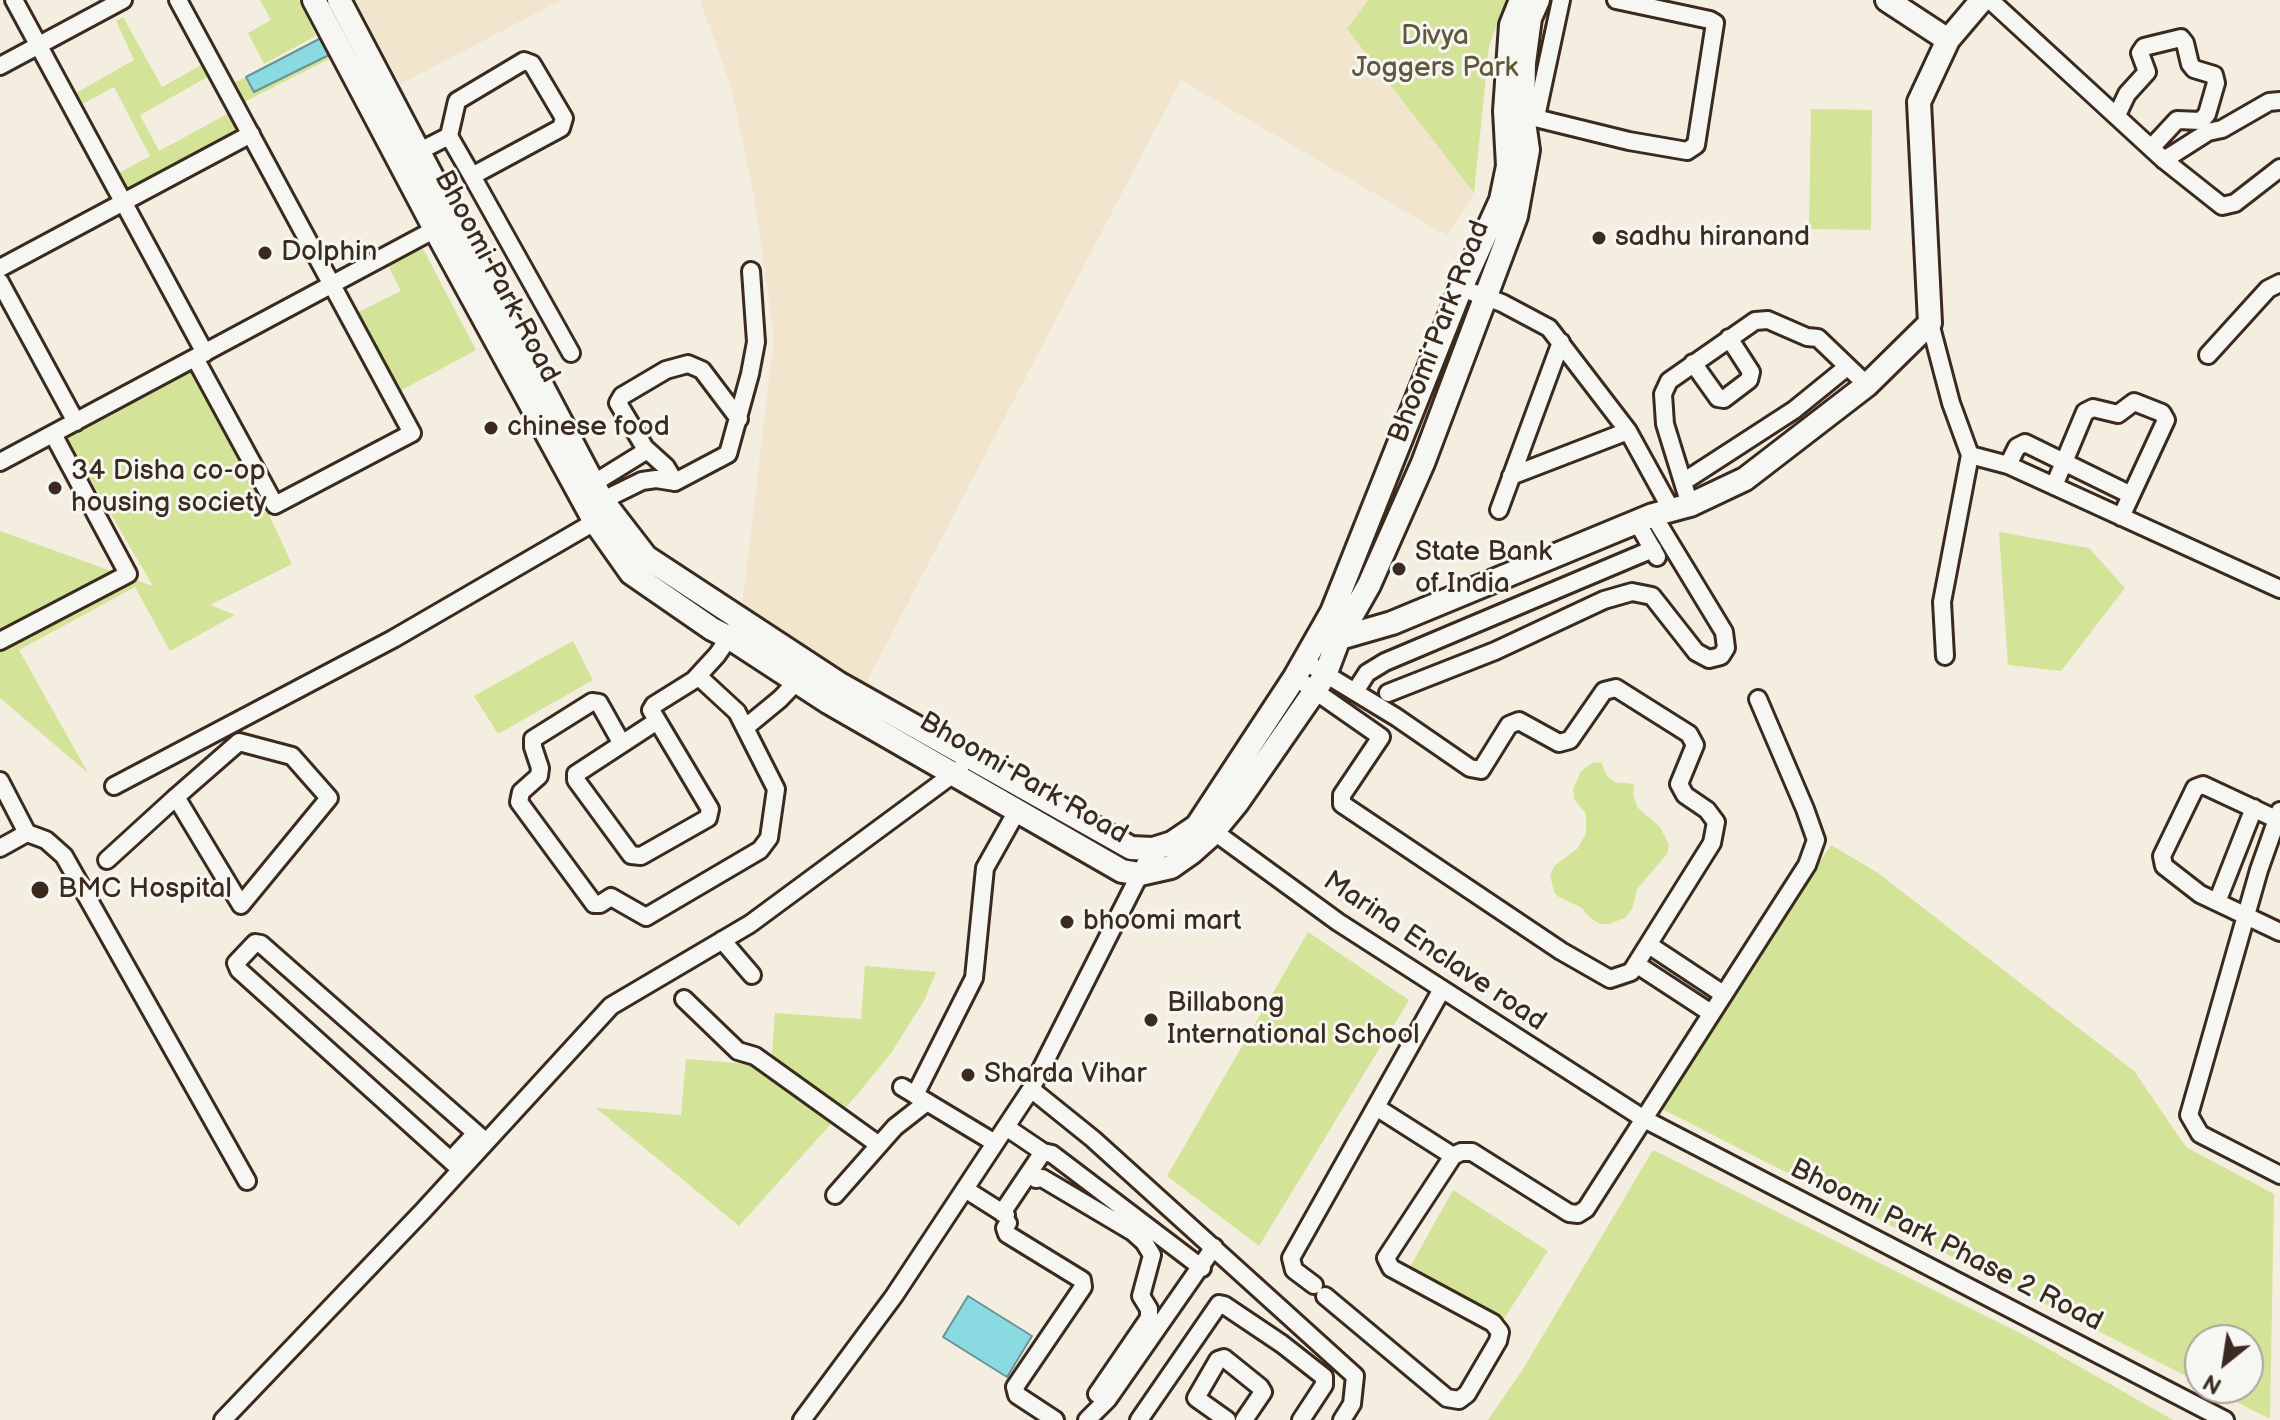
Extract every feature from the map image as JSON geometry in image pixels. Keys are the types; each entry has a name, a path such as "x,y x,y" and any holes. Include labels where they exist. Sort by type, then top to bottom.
{"main road":[{"name":"Bhoomi Park Road","path":"314,0 364,70 631,573 712,629 735,629 954,774 1122,871 1140,874 1171,867 1191,853 1203,826"},
{"name":"Bhoomi Park Road","path":"339,0 364,70"},
{"path":"1887,0 1948,40"},
{"path":"1304,661 1339,638 1392,623 1745,479 1867,385 1930,323 1919,102 1948,40 1982,0"},
{"path":"1203,826 1304,661 1340,592 1461,288 1506,213 1508,166 1522,114 1511,25 1526,8"},
{"name":"Bhoomi Park Road","path":"803,674 975,760 1131,848 1153,849 1172,843 1203,826 1237,803 1320,683 1339,638 1369,585 1423,463 1484,296 1506,213"}],"street":[{"path":"14,0 124,202 275,505 412,433 178,0"},
{"path":"0,66 123,0"},
{"path":"1561,0 1522,114 1687,151 1696,145 1715,23 1616,0"},
{"path":"1990,0 2164,160 2222,206 2235,203 2280,168"},
{"path":"2117,115 2127,94 2147,72 2140,53 2144,47 2181,38 2190,64 2194,69 2214,75 2216,83 2207,114 2201,121 2177,120 2151,148"},
{"path":"472,176 561,128 564,118 532,64 524,61 457,101 449,136 571,353"},
{"path":"2164,160 2208,132 2222,129 2269,102 2280,101"},
{"path":"0,268 251,134"},
{"path":"409,156 449,136"},
{"path":"0,462 444,225"},
{"path":"114,786 393,639 594,503 642,481 656,479 675,482 728,454 756,342 751,271"},
{"path":"0,282 76,422"},
{"path":"2208,355 2268,289 2280,283"},
{"path":"1388,693 1495,651 1604,600 1632,592 1652,596 1696,652 1709,659 1721,656 1726,648 1724,632 1663,513 1628,431 1549,328 1461,288"},
{"path":"1683,482 1665,424 1663,394 1669,381 1755,321 1768,320 1807,337 1818,338 1867,385"},
{"path":"1930,323 1951,403 1970,455 1942,602 1945,656"},
{"path":"1693,363 1718,398 1724,399 1749,380 1751,372 1729,338"},
{"path":"1499,510 1561,342"},
{"path":"675,482 666,467 645,448 618,403 622,396 666,370 688,364 702,370 739,419"},
{"path":"1356,690 1367,673 1385,662 1655,553 1663,513 1683,482 1794,410 1847,367"},
{"path":"2054,486 2085,412 2093,408 2118,414 2134,402 2162,413 2166,420 2121,517"},
{"path":"1511,476 1628,431"},
{"path":"0,641 128,574 53,434"},
{"path":"2008,465 2017,447 2025,443 2131,495"},
{"path":"594,503 645,448"},
{"path":"1970,455 2008,465 2280,589"},
{"path":"2054,486 2064,462"},
{"path":"657,721 576,774 576,780 631,855 641,856 708,818 710,809 651,710 698,676 735,629"},
{"path":"1304,661 1320,683 1381,737"},
{"path":"746,727 803,674"},
{"path":"622,744 599,703 592,702 533,739 539,776 521,792 519,802 594,904 611,897 646,917 760,850 769,838 776,789 737,712 698,676"},
{"path":"1320,683 1356,690 1396,717 1470,768 1481,770 1509,725 1519,721 1559,743 1570,740 1604,691 1616,688 1689,734 1695,745 1679,784 1685,795 1707,810 1716,822 1712,843 1631,972 1610,979 1561,951 1342,804 1342,795 1396,717"},
{"path":"1441,991 1291,1258 1294,1270 1447,1398 1459,1400 1467,1394 1498,1341 1500,1332 1493,1323 1391,1268 1386,1258 1453,1156 1461,1152 1472,1152 1569,1213 1578,1214 1586,1209 1807,865 1816,840 1758,699"},
{"path":"198,741 210,768"},
{"path":"107,860 176,797 239,742 292,756 329,798 241,905 176,797"},
{"path":"223,1420 480,1137 611,1006 750,924 975,760"},
{"path":"0,781 27,833 46,840 64,856 247,1181"},
{"path":"2280,932 2247,914 2200,894 2164,866 2162,856 2195,788 2203,785 2254,808 2278,815 2247,914 2189,1115 2200,1134 2280,1175"},
{"path":"2217,902 2254,808"},
{"path":"835,1195 895,1127 967,995 974,978 985,868 1017,811"},
{"name":"Marina Enclave road","path":"1203,826 1441,991 1644,1119"},
{"path":"0,848 27,833"},
{"path":"802,1420 894,1296 1031,1089 1153,849"},
{"path":"722,940 752,975"},
{"path":"456,1164 239,970 236,963 255,943 261,944 480,1137"},
{"path":"1649,945 1723,994"},
{"path":"1636,964 1711,1013"},
{"path":"684,999 738,1051 755,1056 879,1145"},
{"path":"1031,1089 1093,1139 1355,1376 1352,1404 1342,1420"},
{"path":"914,1095 995,1143"},
{"path":"1376,1107 1453,1156"},
{"name":"Bhoomi Park Phase 2 Road","path":"1644,1119 2225,1420"},
{"path":"1006,1127 1043,1152 1052,1154 1202,1268"},
{"path":"1043,1152 1005,1217 1005,1228 1007,1234 1082,1280 1083,1287 1015,1387 1017,1395 1055,1420"},
{"path":"1036,1179 1042,1178 1133,1232 1152,1255 1141,1296 1149,1309 1149,1318 1097,1394"},
{"path":"965,1189 1005,1217"},
{"path":"1087,1420 1108,1399 1214,1247"},
{"path":"1146,1417 1219,1304 1282,1344 1324,1377 1324,1385 1301,1420"},
{"path":"1227,1420 1196,1398 1218,1360 1224,1358 1263,1392 1244,1420"}],"shaded area":[{"path":"355,0 561,0 401,84"},
{"path":"700,0 1368,0 1347,29 1474,193 1447,236 1181,80 865,685 742,607 774,337 754,195 731,87"}],"green space":[{"path":"260,0 299,0 316,36 264,64 248,33 271,20"},
{"name":"Divya Joggers Park","path":"1368,0 1506,0 1489,46 1474,193 1347,29"},
{"path":"123,17 162,87 205,63 211,75 140,115 159,151 231,112 239,130 127,191 117,174 150,156 114,87 82,104 76,93 134,60 116,21"},
{"path":"330,55 331,58 242,103 232,84 246,77 255,92"},
{"path":"1811,109 1872,110 1871,230 1809,229"},
{"path":"423,249 476,350 400,391 359,312 401,291 388,265"},
{"path":"195,358 292,564 210,605 235,615 170,651 135,587 19,650 88,773 0,698 0,531 153,586 66,438"},
{"path":"1999,532 2089,548 2125,588 2061,671 2008,665"},
{"path":"573,641 593,680 498,734 474,696"},
{"path":"1601,762 1607,776 1615,782 1634,784 1633,795 1638,808 1660,827 1669,845 1667,854 1637,889 1633,907 1626,917 1610,924 1600,924 1582,908 1559,897 1554,892 1550,875 1554,866 1577,849 1586,834 1586,814 1574,799 1573,789 1581,771 1592,763"},
{"path":"1831,845 1878,873 2134,1071 2186,1147 2274,1194 2270,1419 2240,1404 2264,1404 2264,1324 2184,1324 2184,1375 1658,1107"},
{"path":"1308,932 1409,1000 1259,1246 1167,1176"},
{"path":"865,966 936,972 925,999 891,1053 739,1226 596,1108 681,1115 686,1059 771,1066 775,1013 861,1019"},
{"path":"1653,1150 2024,1335 2173,1420 1488,1420 1523,1369"},
{"path":"1453,1190 1548,1251 1503,1320 1409,1269"}],"water":[{"path":"321,38 329,55 254,92 246,77"},
{"path":"968,1296 1032,1336 1007,1377 943,1337"}],"place":[{"name":"sadhu hiranand","path":"1599,238"},
{"name":"Dolphin","path":"265,253"},
{"name":"chinese food","path":"491,428"},
{"name":"34 Disha co-op housing society","path":"55,488"},
{"name":"State Bank of India","path":"1399,569"},
{"name":"BMC Hospital","path":"40,890"},
{"name":"bhoomi mart","path":"1067,922"},
{"name":"Billabong International School","path":"1151,1020"},
{"name":"Sharda Vihar","path":"968,1075"}]}
